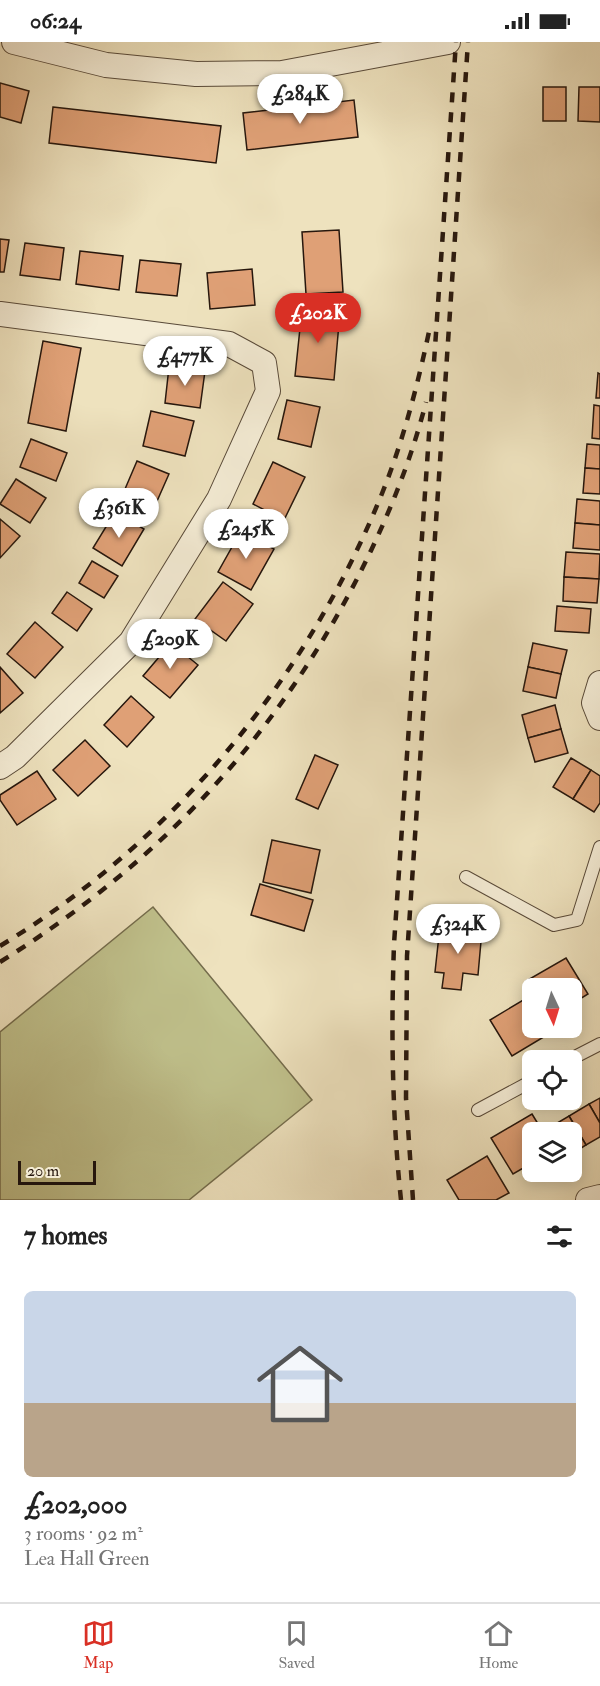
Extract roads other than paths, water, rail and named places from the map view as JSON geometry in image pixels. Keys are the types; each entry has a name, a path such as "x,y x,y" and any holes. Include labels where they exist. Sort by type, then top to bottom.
{"street":[{"path":"14,42 106,65 196,74 282,73 394,46 441,43"},
{"path":"0,314 229,345 264,363 268,391 219,499 131,642 15,757 0,767"},
{"path":"600,683 594,703 600,718"},
{"path":"588,1200 600,1197"}],"lane":[{"path":"466,878 554,925 577,920 600,847"},
{"path":"582,1053 600,1044"},
{"path":"478,1110 522,1086"}],"railway":[{"path":"401,1200 393,1072 394,944 456,42"},
{"path":"413,1200 406,1098 407,956 468,42"},
{"path":"0,946 63,904 121,858 176,807 226,752 272,693 314,630 350,564 381,496 409,413 430,327"},
{"path":"0,962 58,924 112,883 162,839 208,792 251,742 291,689 328,632 361,571 398,488 426,402"}]}
